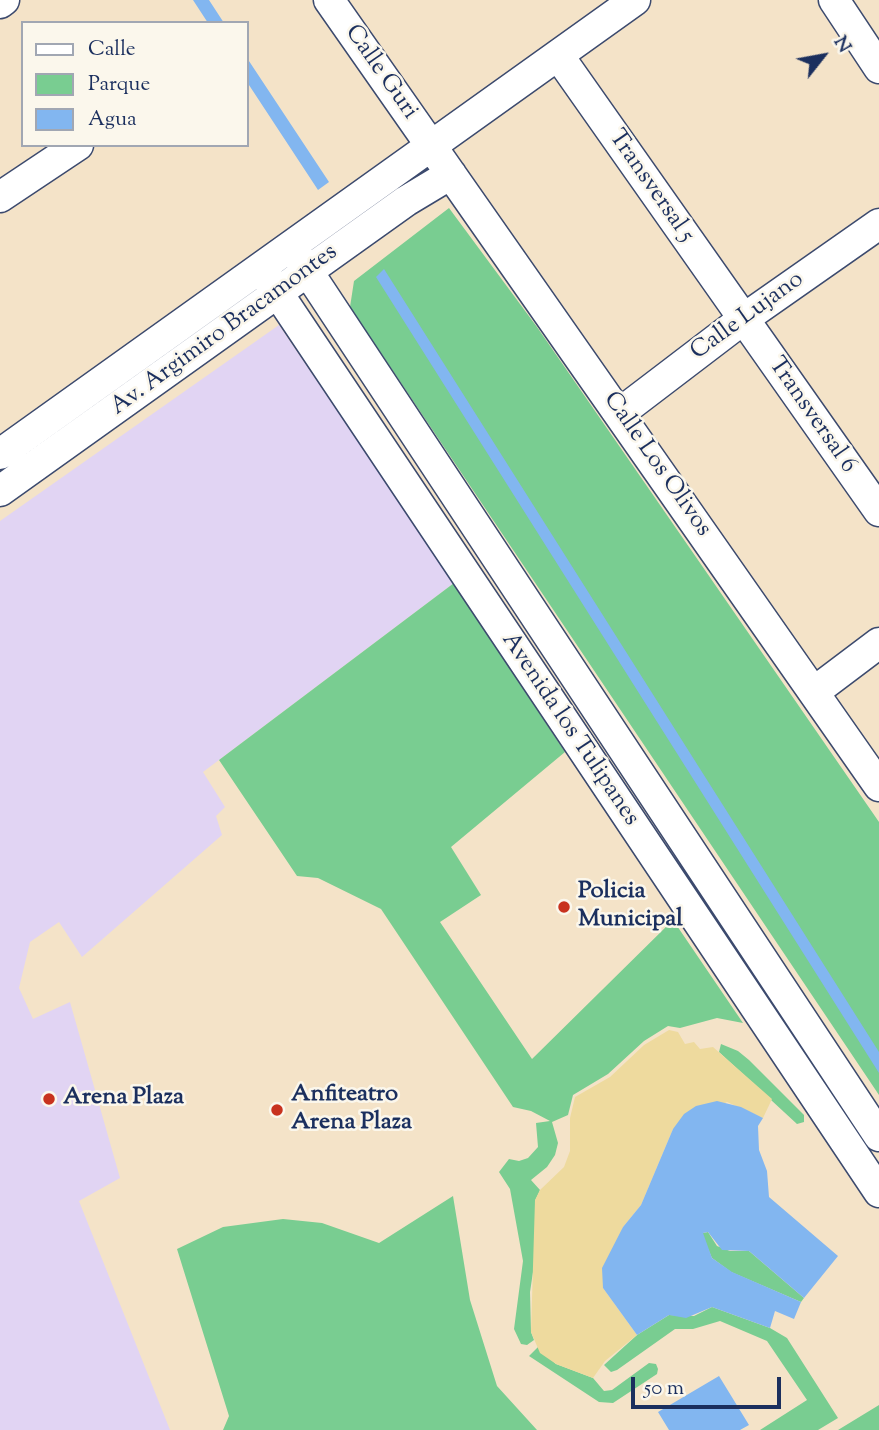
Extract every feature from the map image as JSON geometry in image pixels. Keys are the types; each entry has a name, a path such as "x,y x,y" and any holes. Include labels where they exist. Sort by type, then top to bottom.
{"street":[{"path":"0,3 4,0"},
{"name":"Calle Guri","path":"329,0 431,146"},
{"path":"0,454 635,0"},
{"path":"834,0 879,68"},
{"name":"Transversal 5","path":"558,55 742,320"},
{"name":"Calle Los Olivos","path":"431,146 879,786"},
{"path":"0,197 75,147"},
{"name":"Av. Argimiro Bracamontes","path":"0,491 405,201 451,174"},
{"name":"Calle Lujano","path":"620,413 742,320 879,224"},
{"name":"Avenida los Tulipanes","path":"291,246 879,1136"},
{"name":"Avenida los Tulipanes","path":"261,268 879,1192"},
{"name":"Transversal 6","path":"742,320 879,512"},
{"path":"814,692 879,643"},
{"path":"660,867 689,849"}],"shaded area":[{"path":"279,325 454,583 203,772 225,807 216,816 222,835 82,957 59,922 30,942 19,988 33,1019 70,1002 120,1178 79,1201 170,1430 0,1430 0,521"}],"green space":[{"path":"449,208 537,327 879,822 879,1095 350,307 354,281"},
{"path":"454,583 565,752 451,847 481,895 440,922 532,1059 673,920 743,1023 717,1018 680,1028 668,1026 644,1041 608,1074 573,1095 568,1115 552,1122 558,1143 555,1155 547,1167 531,1180 540,1190 535,1201 536,1252 530,1292 531,1332 534,1340 527,1345 521,1344 514,1329 523,1261 510,1189 499,1172 509,1159 519,1161 528,1158 538,1147 536,1123 550,1121 531,1111 513,1107 381,909 318,878 297,876 219,760"},
{"path":"721,1044 738,1051 749,1060 804,1115 804,1122 797,1124 719,1052"},
{"path":"453,1196 470,1300 497,1386 537,1430 223,1430 229,1416 177,1249 223,1227 283,1219 322,1223 379,1243"},
{"path":"708,1232 717,1246 730,1251 749,1251 804,1298 801,1302 731,1272 712,1258 703,1238 703,1233"},
{"path":"712,1307 770,1328 787,1338 838,1418 818,1430 760,1430 807,1400 767,1341 720,1321 693,1329 675,1329 617,1370 611,1372 604,1365 637,1335 669,1315 694,1316"},
{"path":"538,1347 556,1364 593,1378 604,1391 612,1390 649,1363 656,1364 657,1374 613,1403 599,1402 529,1356"},
{"path":"879,1405 879,1430 838,1430"}],"sand":[{"path":"669,1030 678,1032 685,1044 694,1042 700,1049 713,1047 772,1099 763,1118 727,1102 673,1129 641,1205 623,1227 603,1288 637,1335 605,1361 593,1378 556,1364 540,1353 531,1332 535,1200 540,1190 564,1167 570,1151 570,1118 575,1097 610,1077 644,1045"}],"water":[{"path":"193,0 209,0 223,21 207,21"},
{"path":"248,60 329,182 318,190 248,84"},
{"path":"384,269 879,1052 879,1073 376,277"},
{"path":"717,1101 741,1107 763,1118 758,1126 759,1150 767,1171 769,1197 838,1256 804,1298 749,1251 722,1250 708,1232 703,1233 712,1258 732,1272 801,1302 794,1319 775,1311 770,1328 712,1307 686,1318 669,1315 637,1335 603,1288 602,1268 623,1227 641,1205 673,1129 684,1114 696,1106"},
{"path":"719,1376 749,1425 740,1430 669,1430 658,1412"}],"place":[{"name":"Policia Municipal","path":"564,907"},
{"name":"Arena Plaza","path":"49,1099"},
{"name":"Anfiteatro Arena Plaza","path":"277,1110"}]}
